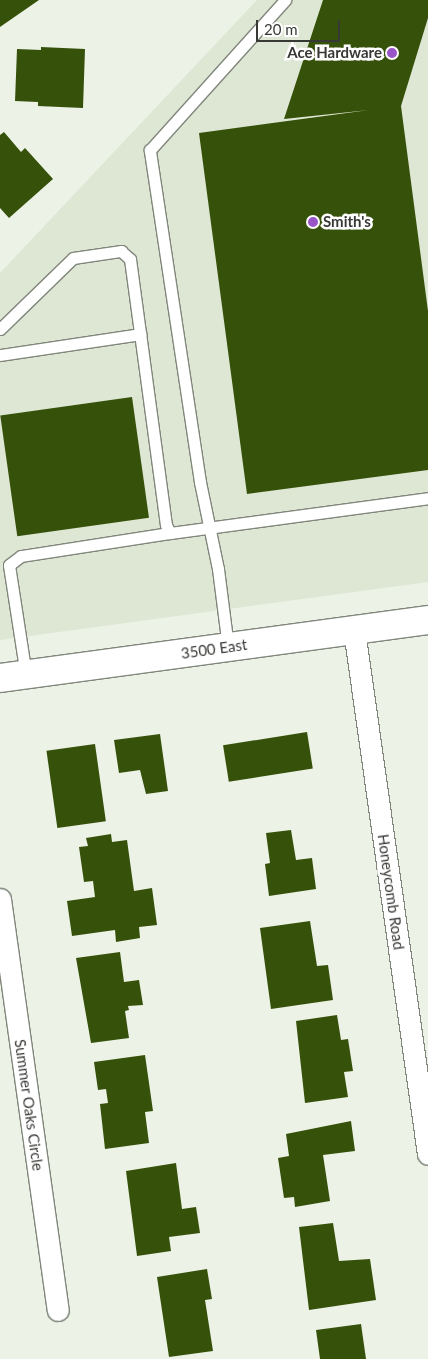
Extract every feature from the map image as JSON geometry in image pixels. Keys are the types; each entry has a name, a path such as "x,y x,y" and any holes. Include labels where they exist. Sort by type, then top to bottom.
{"main road":[{"name":"3500 East","path":"13,676 428,620"}],"street":[{"name":"Honeycomb Road","path":"354,630 419,1025 428,1154"},
{"name":"Summer Oaks Circle","path":"0,899 58,1310"}],"lane":[{"path":"228,647 218,569 209,527 150,150 285,0"},
{"path":"0,329 73,258 122,252 130,259 166,525 170,533"},
{"path":"0,355 140,334"},
{"path":"13,676 8,566 21,556 209,527 428,498"}],"shaded area":[{"path":"257,0 428,0 428,582 0,640 0,273"}],"building":[{"path":"0,0 39,0 0,27"},
{"name":"Smith's","path":"323,0 428,0 428,18 401,106 428,311 428,470 247,494 199,133 369,110 284,119"},
{"path":"41,47 85,49 83,108 38,106 38,102 15,101 17,49 41,50"},
{"path":"4,132 21,152 25,148 53,179 9,218 0,208 0,135"},
{"path":"132,397 149,518 17,536 0,416"},
{"path":"307,732 313,769 229,782 223,745"},
{"path":"160,734 168,791 146,794 140,770 119,773 114,740"},
{"path":"95,744 106,821 57,828 46,751"},
{"path":"291,830 296,860 312,858 316,889 269,896 265,864 270,863 266,833"},
{"path":"111,834 112,842 127,840 134,891 152,888 157,925 139,927 140,938 116,942 115,930 72,936 67,901 95,897 93,881 84,882 79,847 88,846 86,838"},
{"path":"310,921 317,966 328,965 333,1000 271,1009 260,928"},
{"path":"120,952 124,982 139,980 143,1005 128,1006 129,1010 125,1011 129,1038 91,1043 76,958"},
{"path":"337,1015 341,1040 348,1039 353,1071 344,1072 348,1097 305,1103 296,1021"},
{"path":"145,1055 153,1111 145,1112 149,1143 105,1149 100,1104 108,1103 106,1089 98,1090 94,1062"},
{"path":"351,1121 355,1151 323,1155 330,1201 295,1207 294,1197 284,1198 278,1158 289,1156 286,1134"},
{"path":"176,1163 182,1209 196,1207 200,1233 169,1237 171,1251 137,1256 126,1171"},
{"path":"333,1223 339,1261 370,1259 376,1300 309,1310 299,1227"},
{"path":"207,1269 212,1299 205,1300 213,1351 169,1357 157,1277"},
{"path":"361,1324 366,1359 320,1359 316,1330"}],"place":[{"name":"Ace Hardware","path":"392,53"},
{"name":"Smith's","path":"313,222"}]}
